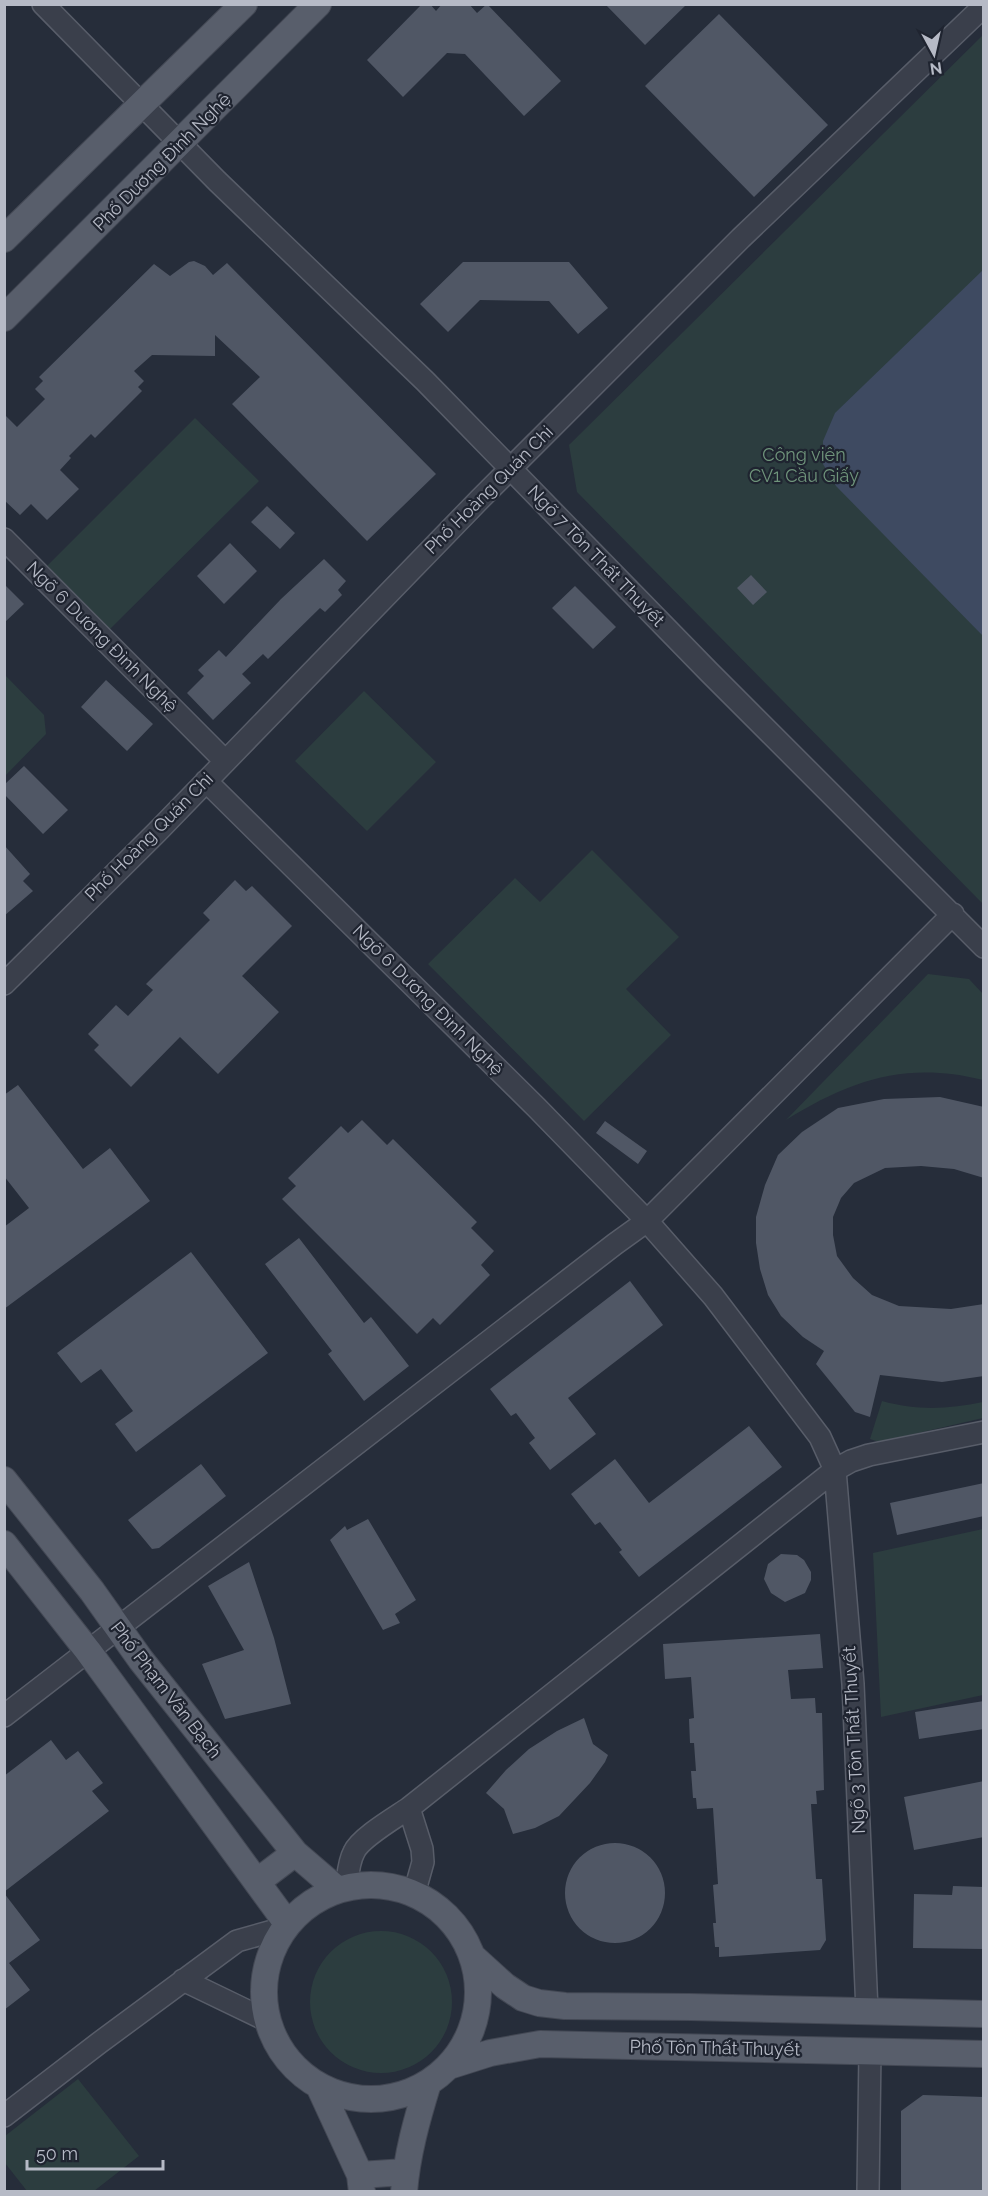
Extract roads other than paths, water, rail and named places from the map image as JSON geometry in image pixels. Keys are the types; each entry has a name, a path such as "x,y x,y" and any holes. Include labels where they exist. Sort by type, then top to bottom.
{"main road":[{"path":"4,239 244,4"},
{"name":"Phố Dương Đình Nghệ","path":"4,318 318,4"},
{"name":"Phố Phạm Văn Bạch","path":"4,1480 141,1660 295,1853 342,1889"},
{"name":"Phố Phạm Văn Bạch","path":"4,1544 88,1652 258,1881 285,1925"},
{"path":"258,1881 295,1853"},
{"path":"385,1886 414,1894 431,1902 449,1918 463,1936 473,1957 478,1980 479,2003 474,2026 464,2048 449,2066 428,2084 411,2093 391,2098 366,2099 342,2095 319,2086 301,2074 286,2058 275,2040 268,2021 263,1996 265,1975 272,1952 285,1925 320,1898 342,1889 385,1886"},
{"path":"473,1957 505,1986 523,1998 538,2003 565,2006 984,2014"},
{"path":"928,2012 928,2053"},
{"name":"Phố Tôn Thất Thuyết","path":"449,2066 490,2053 540,2044 984,2054"},
{"path":"319,2086 361,2183 405,2182 417,2120 428,2084"}],"street":[{"name":"Ngõ 7 Tôn Thất Thuyết","path":"43,4 217,181 425,381 709,672 984,947"},
{"name":"Phố Hoàng Quán Chi","path":"4,984 206,781 511,468 741,238 984,6"},
{"name":"Ngõ 6 Dương Đình Nghệ","path":"4,538 225,760"},
{"name":"Ngõ 6 Dương Đình Nghệ","path":"206,781 537,1108 647,1221 713,1296 820,1437 835,1470"},
{"path":"4,1716 647,1221 953,914"},
{"path":"342,1889 355,1849 375,1832 409,1808 835,1470 869,1455 984,1432"},
{"name":"Ngõ 3 Tôn Thất Thuyết","path":"835,1470 853,1683 867,2011"},
{"path":"409,1808 422,1849 423,1862 414,1894"},
{"path":"4,2116 237,1941 285,1925"},
{"path":"183,1980 268,2021"},
{"path":"868,2192 870,2051"}],"water":[{"path":"983,270 983,636 836,486 823,464 823,441 835,413"}],"park label":[{"name":"Công viên CV1 Cầu Giấy","path":"804,465"}]}
